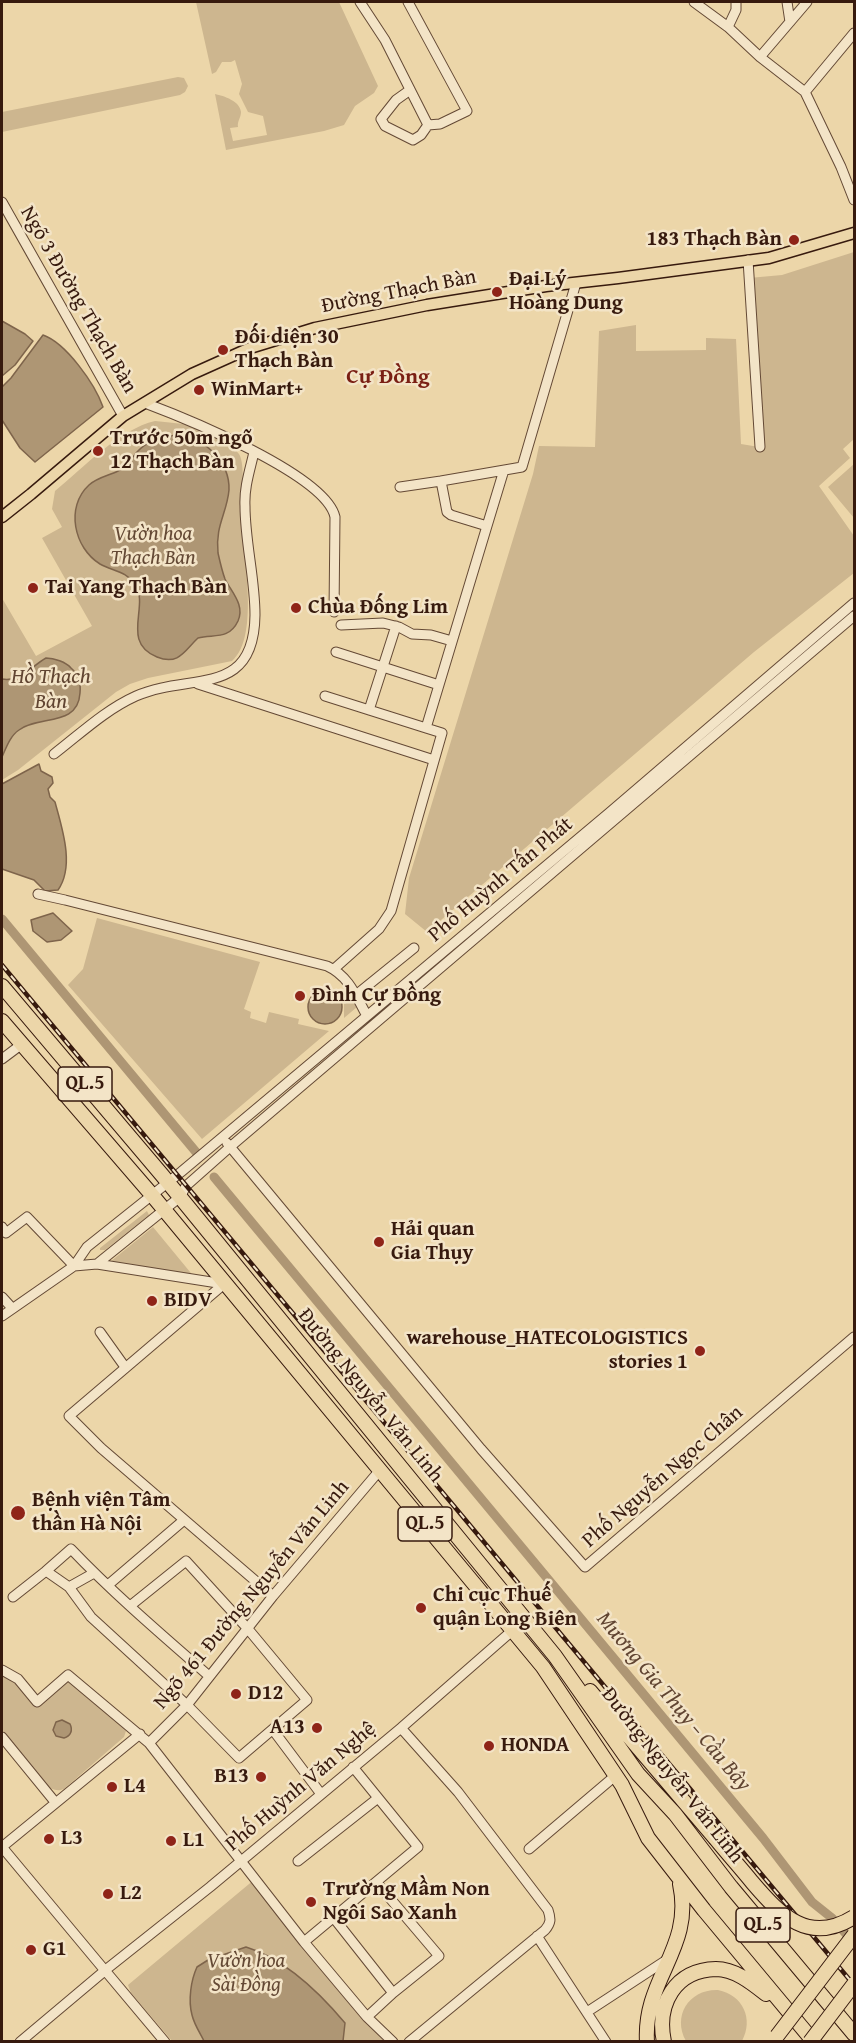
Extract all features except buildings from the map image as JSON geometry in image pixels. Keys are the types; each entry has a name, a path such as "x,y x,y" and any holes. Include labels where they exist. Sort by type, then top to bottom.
{"highway":[{"name":"Đường Nguyễn Văn Linh","path":"2,986 169,1183 555,1656 638,1774 675,1814 731,1887 855,2034"},
{"name":"Đường Nguyễn Văn Linh","path":"2,1021 164,1210 543,1667 615,1776 648,1838 812,2042"},
{"path":"265,1331 280,1320"},
{"path":"555,1656 577,1675 772,1905 789,1919 808,1927 827,1929 844,1924 855,1917"},
{"path":"647,2042 646,2024 651,1999 681,1932 684,1901 680,1884 661,1855"},
{"path":"774,2040 855,1935"},
{"path":"664,2042 661,2027 662,2010 669,1995 682,1981 698,1973 717,1969 737,1974 753,1983 789,2012"},
{"path":"812,2042 855,1984"}],"main road":[{"name":"Đường Thạch Bàn","path":"2,517 123,416 192,374 250,348 315,328 453,300 769,258 855,233"}],"street":[{"path":"360,2 384,40 428,125"},
{"path":"408,2 467,111 461,116 440,124 428,125"},
{"path":"694,2 728,27 760,57 805,92 855,200"},
{"path":"728,27 736,10 736,2"},
{"path":"787,2 790,22"},
{"path":"760,57 807,2"},
{"path":"805,92 855,33"},
{"path":"410,90 396,100 381,119 385,126 413,140 421,135 428,125"},
{"name":"Ngõ 3 Đường Thạch Bàn","path":"2,201 123,416"},
{"path":"748,261 760,447"},
{"path":"400,487 522,467 576,282"},
{"path":"145,403 199,425 254,452 301,480 322,496 333,510 334,612"},
{"path":"54,754 108,712 125,702 149,691 212,680 238,667 249,652 255,614 244,504 254,452"},
{"path":"426,728 504,470"},
{"path":"441,481 447,512 487,526"},
{"name":"Phố Huỳnh Tấn Phát","path":"97,1264 180,1197 186,1186 486,922 783,671 852,617 855,603"},
{"path":"340,625 376,623 396,626 412,634 452,641"},
{"path":"369,710 396,626"},
{"path":"336,652 439,686"},
{"path":"193,682 434,760"},
{"path":"325,696 442,733 391,911 379,930 334,969"},
{"path":"38,894 334,969 349,983 367,1016"},
{"name":"Phố Huỳnh Tấn Phát","path":"74,1266 87,1247 169,1183 367,1016 486,922"},
{"path":"356,995 414,948"},
{"path":"2,1059 22,1044"},
{"path":"222,1138 230,1147"},
{"name":"Phố Nguyễn Ngọc Chân","path":"230,1147 481,1449 585,1567 855,1336"},
{"path":"3,1233 27,1217 74,1266"},
{"path":"2,1316 74,1266 97,1264 224,1284"},
{"path":"224,1284 69,1416 100,1448 273,1596"},
{"path":"2,1297 12,1308"},
{"path":"100,1332 125,1367"},
{"name":"Ngõ 461 Đường Nguyễn Văn Linh","path":"149,1743 187,1705 273,1596 380,1470"},
{"path":"108,1585 184,1520"},
{"path":"13,1597 71,1549 94,1573 209,1676"},
{"path":"46,1571 69,1587 91,1617 187,1705 239,1758 307,1701 248,1629 186,1561 130,1606"},
{"path":"69,1587 94,1573"},
{"name":"Phố Huỳnh Văn Nghệ","path":"20,2042 401,1728 513,1630"},
{"path":"2,1670 18,1679 37,1702 68,1675 140,1734 304,1942 367,2017 393,2042"},
{"path":"401,1728 458,1792 548,1910 550,1922 545,1930 409,2042"},
{"path":"273,1730 321,1794"},
{"path":"140,1734 2,1847 165,2042"},
{"path":"2,1737 55,1803"},
{"path":"304,1942 418,1847 353,1767"},
{"path":"529,1849 615,1776"},
{"path":"298,1861 378,1798"},
{"path":"367,2017 439,1956 377,1883"},
{"path":"333,1917 393,1993"},
{"path":"537,1936 606,2042"},
{"path":"587,2013 670,1958"}],"green space":[{"path":"196,2 339,2 378,86 374,93 355,106 344,125 226,150 215,94 231,100 240,108 238,127 230,128 233,141 267,135 263,116 248,112 239,94 242,84 235,60 222,62 212,74"},
{"path":"178,77 184,78 188,86 180,95 2,132 2,112"},
{"path":"854,252 854,439 843,449 850,458 819,486 854,536 854,573 754,652 427,932 405,914 409,878 533,474 539,446 595,447 599,331 636,325 636,351 706,350 706,338 736,339 741,444 759,447 749,278 782,275"},
{"name":"Vườn hoa Thạch Bàn","path":"155,421 183,424 205,432 229,445 241,459 243,474 241,514 248,613 241,649 232,661 148,678 130,684 116,692 18,770 2,780 2,598 36,656 92,626 42,538 62,527 52,509 55,491 115,441 142,425"},
{"path":"854,464 854,518 828,487"},
{"path":"97,918 260,962 244,1009 251,1012 250,1018 266,1023 269,1012 299,1019 298,1024 329,1031 202,1139 68,985 83,969"},
{"path":"344,984 357,1007 344,1018"},
{"path":"147,1211 149,1215 105,1250 100,1250 100,1248"},
{"path":"153,1227 195,1278 110,1262"},
{"path":"2,1673 16,1683 33,1703 64,1679 70,1681 121,1724 126,1731 124,1737 64,1789 50,1788 45,1785 2,1729"},
{"name":"Vườn hoa Sài Đồng","path":"255,1879 391,2041 172,2041 131,1993 128,1985"},
{"path":"718,1990 734,1997 744,2009 747,2024 742,2041 686,2041 681,2022 686,2006 699,1994"}],"water":[{"path":"2,321 33,341 15,365 2,376"},
{"path":"43,335 61,346 79,365 103,407 35,462 20,448 2,420 2,387"},
{"name":"Hồ Thạch Bàn","path":"178,435 206,446 214,453 225,470 229,490 218,535 218,553 225,579 239,604 240,615 234,627 226,634 198,638 181,655 171,660 157,657 146,650 140,642 138,623 140,603 135,584 127,576 100,564 91,557 79,538 75,515 82,494 92,482 121,469 141,448 151,442"},
{"name":"Hồ Thạch Bàn","path":"46,658 63,662 76,673 80,685 78,704 65,716 27,725 19,730 11,739 2,757 2,679 20,676"},
{"path":"39,764 41,771 52,777 53,783 48,789 50,797 55,802 66,847 66,870 58,890 45,891 34,880 2,869 2,784"},
{"path":"53,913 72,931 61,940 47,942 33,931 31,920"},
{"path":"325,990 337,995 342,1007 337,1019 325,1024 313,1019 308,1007 313,995"},
{"path":"62,1720 70,1724 71,1728 70,1734 64,1738 56,1736 53,1730 56,1722"},
{"path":"246,1947 288,1968 313,1988 345,2023 343,2041 204,2041 194,2022 190,2003 193,1978 197,1967 208,1960"}],"waterway":[{"path":"2,919 196,1152"},
{"name":"Mương Gia Thụy – Cầu Bây","path":"214,1177 763,1838 812,1902 832,1918 854,1943"}],"railway":[{"path":"2,965 854,1985"}],"place":[{"name":"183 Thạch Bàn","path":"794,240"},
{"name":"Đại Lý Hoàng Dung","path":"497,292"},
{"name":"Đối diện 30 Thạch Bàn","path":"223,350"},
{"name":"WinMart+","path":"199,390"},
{"name":"Trước 50m ngõ 12 Thạch Bàn","path":"98,451"},
{"name":"Tai Yang Thạch Bàn","path":"33,588"},
{"name":"Chùa Đống Lim","path":"296,608"},
{"name":"Đình Cự Đồng","path":"300,996"},
{"name":"Hải quan Gia Thụy","path":"379,1242"},
{"name":"BIDV","path":"152,1301"},
{"name":"warehouse_HATECOLOGISTICS stories 1","path":"700,1351"},
{"name":"Bệnh viện Tâm thần Hà Nội","path":"18,1513"},
{"name":"Chi cục Thuế quận Long Biên","path":"421,1608"},
{"name":"D12","path":"236,1694"},
{"name":"A13","path":"317,1728"},
{"name":"HONDA","path":"489,1746"},
{"name":"B13","path":"261,1777"},
{"name":"L4","path":"112,1787"},
{"name":"L3","path":"49,1839"},
{"name":"L1","path":"171,1841"},
{"name":"L2","path":"108,1894"},
{"name":"Trường Mầm Non Ngôi Sao Xanh","path":"311,1902"},
{"name":"G1","path":"31,1950"}],"district":[{"name":"Cự Đồng","path":"388,377"}]}
